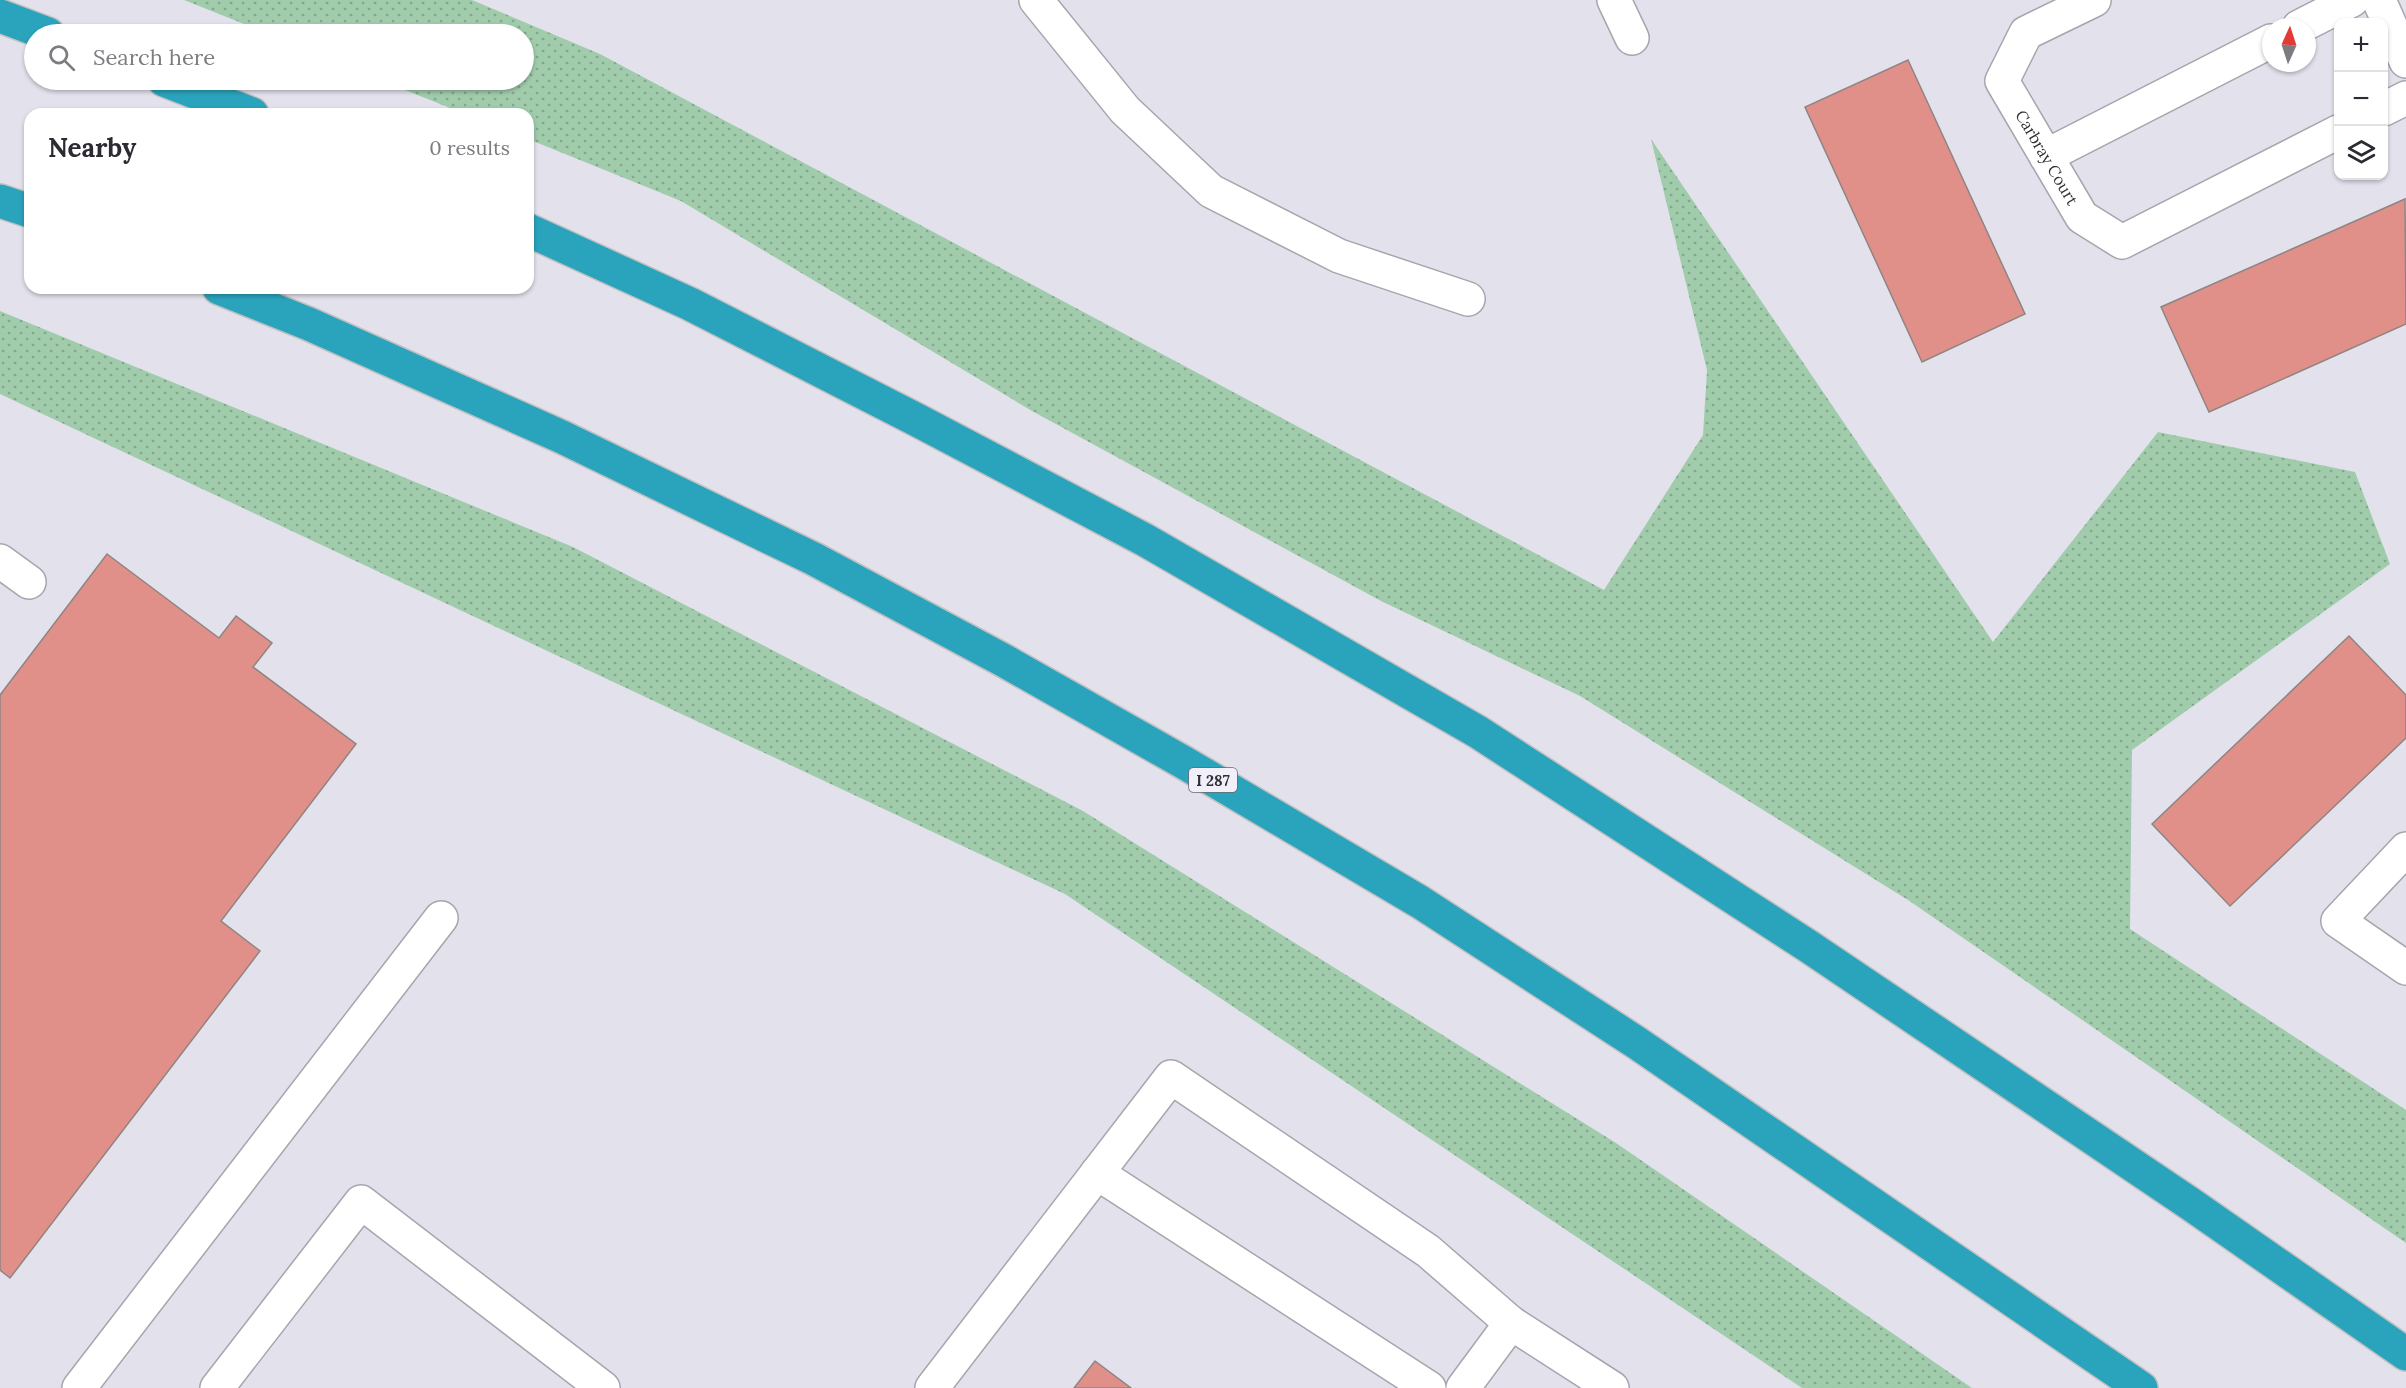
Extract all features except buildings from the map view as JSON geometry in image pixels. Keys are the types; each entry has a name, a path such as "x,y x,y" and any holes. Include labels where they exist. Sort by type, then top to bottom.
{"highway":[{"path":"0,16 24,25"},
{"path":"190,90 236,108"},
{"path":"0,201 24,209"},
{"path":"534,233 690,304 1145,540 1478,732 1817,952 2192,1205 2406,1354"},
{"name":"I 287","path":"234,294 309,324 562,437 814,560 1003,660 1183,762 1420,902 1637,1043 2142,1388"}],"street":[{"path":"1036,0 1125,110 1211,191 1339,256 1468,299"},
{"path":"1614,0 1632,38"},
{"name":"Carbray Court","path":"2094,0 2026,33 2002,81 2082,217 2122,242 2334,134"},
{"path":"2316,18 2352,0"},
{"path":"2379,0 2403,41"},
{"path":"2046,156 2262,46"},
{"path":"2388,107 2406,98"},
{"path":"0,561 29,582"},
{"path":"2406,849 2338,921 2406,968"},
{"path":"79,1388 441,918"},
{"path":"932,1388 1171,1077 1428,1251 1511,1323 1612,1388"},
{"path":"1097,1173 1429,1388"},
{"path":"221,1386 361,1203 603,1388"},
{"path":"1463,1388 1511,1323"}],"green space":[{"path":"184,0 472,0 529,24 244,24"},
{"path":"534,26 600,54 1604,590 1703,435 1707,370 1651,139 1993,642 2158,432 2355,472 2390,564 2132,750 2130,929 2406,1110 2406,1243 1908,900 1580,696 1381,601 1032,411 681,201 534,141 534,108 450,108 405,90 534,90"},
{"path":"0,311 573,547 1083,811 1616,1143 1972,1388 1802,1388 1065,894 0,394"}]}
